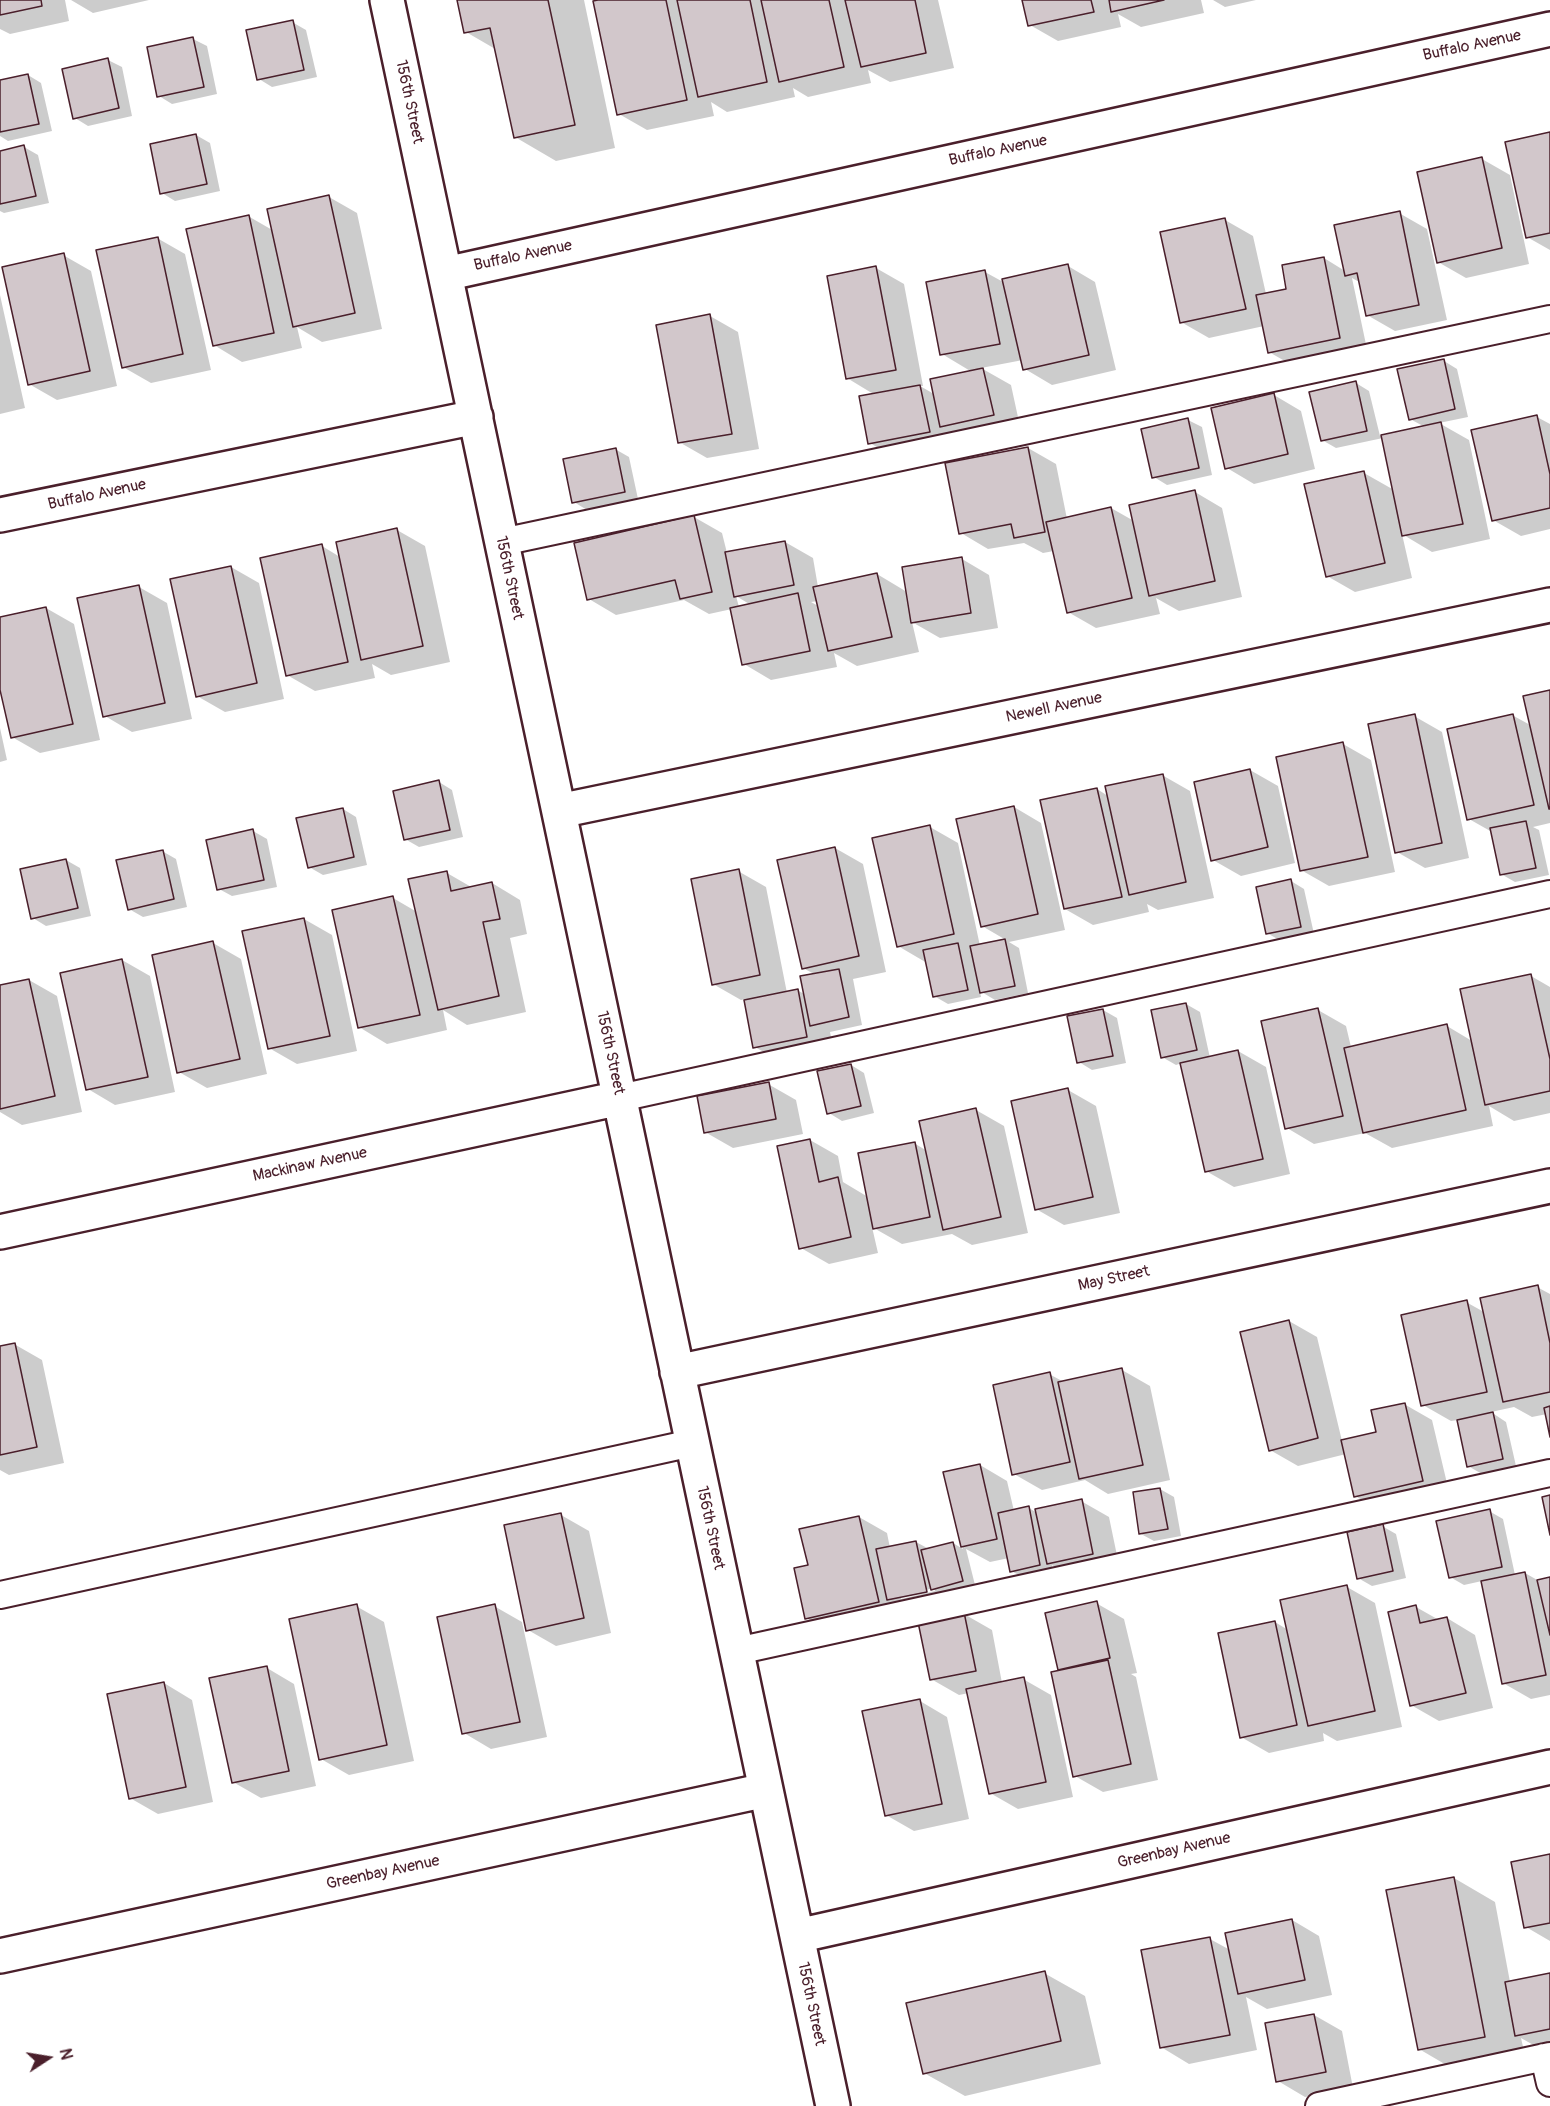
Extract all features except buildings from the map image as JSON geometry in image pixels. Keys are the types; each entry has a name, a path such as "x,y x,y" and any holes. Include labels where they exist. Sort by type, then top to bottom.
{"street":[{"name":"156th Street","path":"387,0 833,2106"},
{"name":"Buffalo Avenue","path":"445,274 1550,29"},
{"name":"Buffalo Avenue","path":"0,515 476,417"},
{"name":"Newell Avenue","path":"559,811 1550,605"},
{"name":"Mackinaw Avenue","path":"0,1232 620,1098"},
{"name":"May Street","path":"677,1372 1550,1186"},
{"name":"Greenbay Avenue","path":"797,1936 1550,1767"},
{"name":"Greenbay Avenue","path":"0,1956 766,1790"}],"lane":[{"path":"502,542 1550,319"},
{"path":"620,1098 1550,894"},
{"path":"0,1595 692,1443"},
{"path":"736,1651 1550,1473"},
{"path":"1319,2106 1393,2098 1547,2057 1550,2083"}]}
